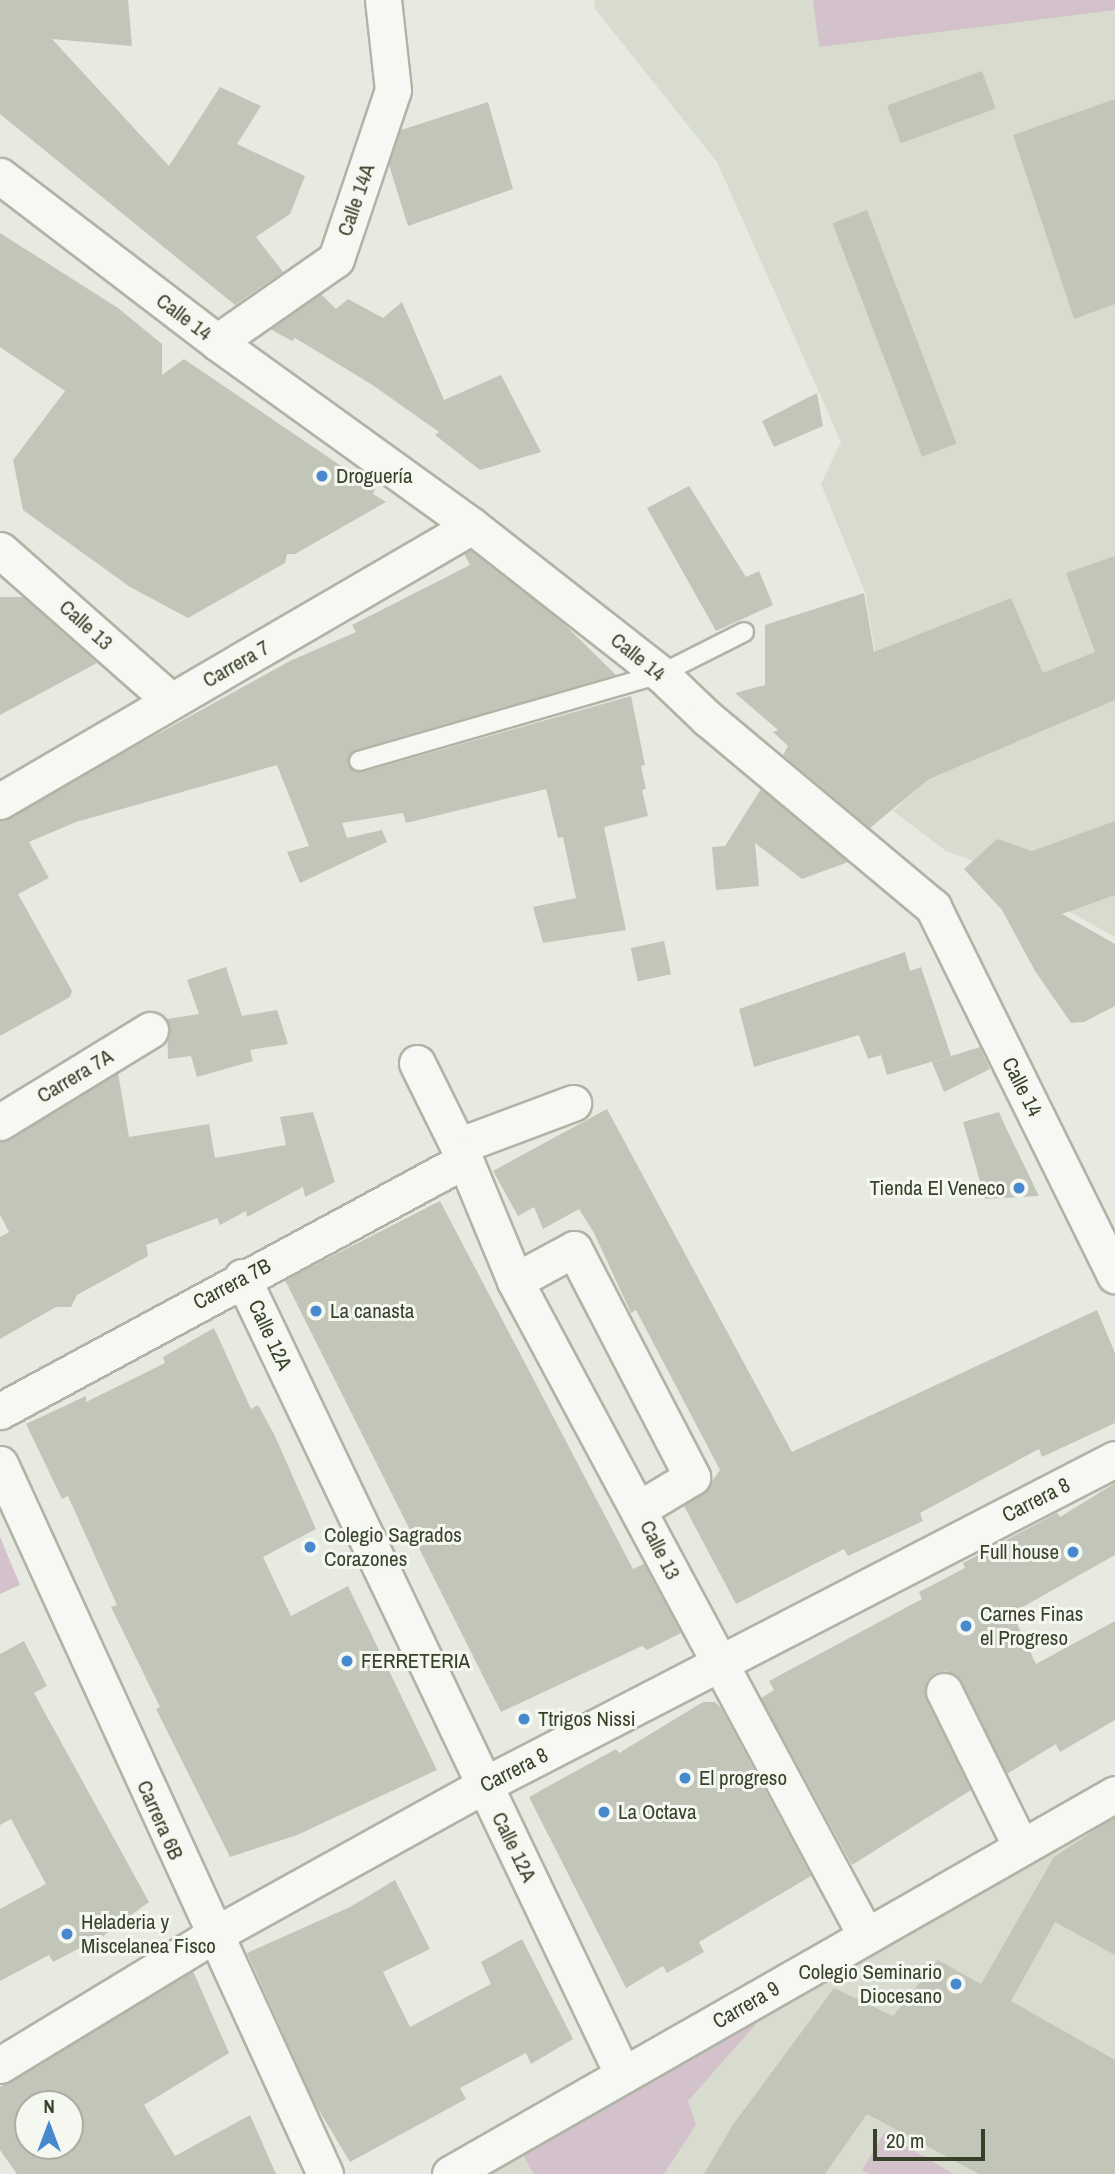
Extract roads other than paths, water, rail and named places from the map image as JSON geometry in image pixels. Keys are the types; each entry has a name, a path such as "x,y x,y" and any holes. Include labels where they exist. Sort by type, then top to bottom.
{"street":[{"name":"Calle 14A","path":"217,342 336,259 393,90 383,0"},
{"name":"Calle 14","path":"0,176 217,342 472,526 661,674 707,718 933,907 1107,1241 1115,1276"},
{"name":"Carrera 7","path":"0,801 472,526"},
{"name":"Calle 13","path":"0,550 171,701"},
{"name":"Carrera 7A","path":"0,1122 150,1030"},
{"name":"Calle 13","path":"417,1063 462,1153 515,1281 866,1936"},
{"name":"Carrera 7B","path":"0,1411 462,1153 573,1103"},
{"path":"515,1281 574,1249 692,1478 639,1509"},
{"name":"Calle 12A","path":"242,1277 623,2075"},
{"name":"Carrera 8","path":"0,2065 212,1936 484,1785 1115,1459"},
{"name":"Carrera 6B","path":"0,1464 212,1936 325,2174"},
{"path":"944,1691 1021,1847"},
{"name":"Carrera 9","path":"450,2174 1115,1794"}],"lane":[{"path":"359,761 661,674 744,632"}],"place":[{"name":"Droguería","path":"322,476"},
{"name":"Tienda El Veneco","path":"1019,1188"},
{"name":"La canasta","path":"316,1311"},
{"name":"Colegio Sagrados Corazones","path":"310,1547"},
{"name":"Full house","path":"1073,1552"},
{"name":"Carnes Finas el Progreso","path":"966,1626"},
{"name":"FERRETERIA","path":"347,1661"},
{"name":"Ttrigos Nissi","path":"524,1719"},
{"name":"El progreso","path":"685,1778"},
{"name":"La Octava","path":"604,1812"},
{"name":"Heladeria y Miscelanea Fisco","path":"67,1934"},
{"name":"Colegio Seminario Diocesano","path":"956,1984"}]}
